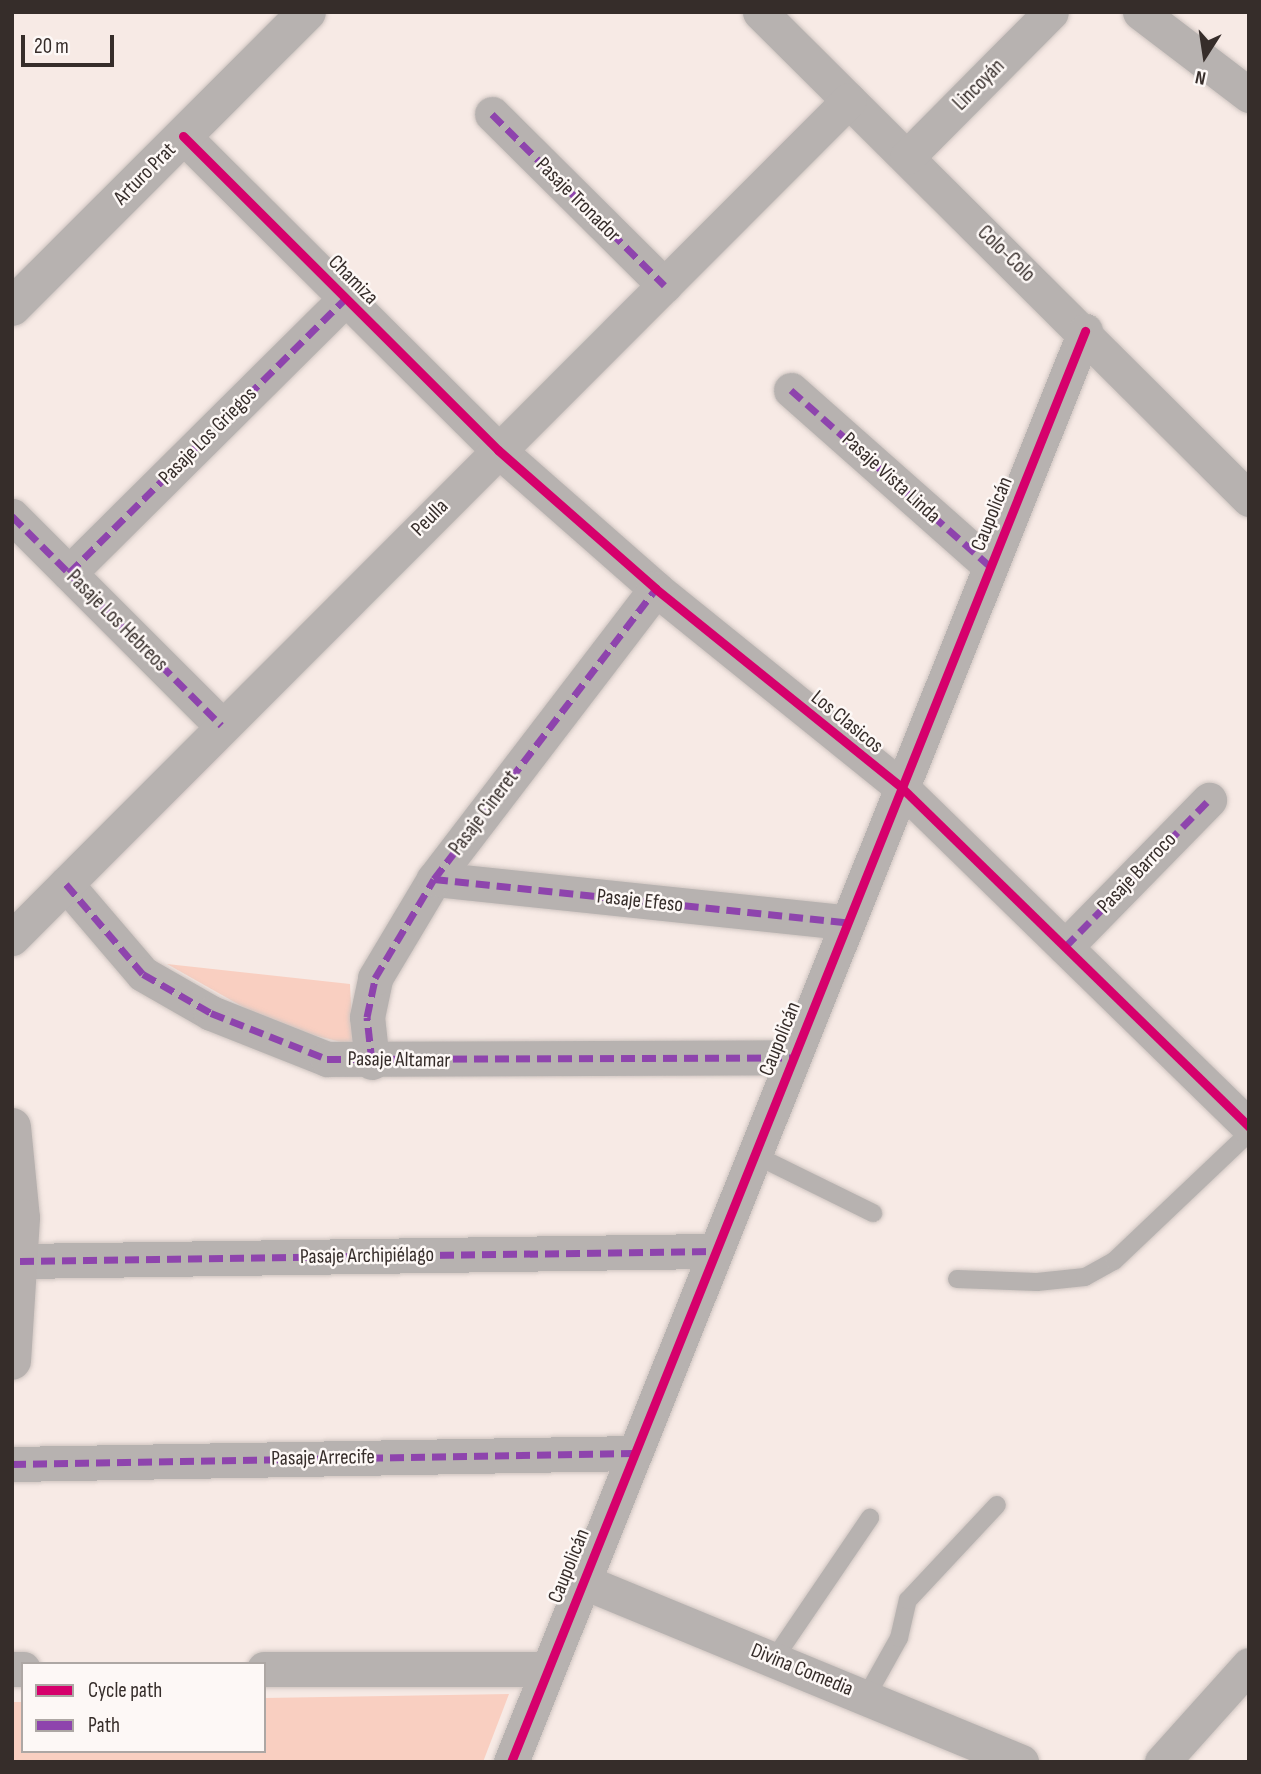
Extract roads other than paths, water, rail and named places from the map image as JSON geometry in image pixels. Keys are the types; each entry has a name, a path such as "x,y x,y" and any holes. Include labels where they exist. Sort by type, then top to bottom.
{"main road":[{"path":"12,1126 20,1261 12,1361"}],"street":[{"name":"Arturo Prat","path":"12,307 307,12"},
{"name":"Colo-Colo","path":"760,12 1085,331 1243,480"},
{"name":"Lincoyán","path":"907,157 1051,12"},
{"path":"1140,12 1249,95"},
{"name":"Peulla","path":"12,938 221,725 849,100"},
{"name":"Pasaje Tronador","path":"492,114 664,285"},
{"name":"Chamiza","path":"183,136 498,450"},
{"name":"Pasaje Los Griegos","path":"69,573 346,298"},
{"name":"Caupolicán","path":"511,1762 546,1669 1085,331"},
{"name":"Pasaje Vista Linda","path":"791,390 990,566"},
{"name":"Los Clasicos","path":"498,450 656,589 901,787 1249,1127"},
{"name":"Pasaje Los Hebreos","path":"12,516 221,725"},
{"name":"Pasaje Cineret","path":"372,1062 367,1017 375,978 434,879 656,589"},
{"name":"Pasaje Barroco","path":"1065,947 1209,800"},
{"name":"Pasaje Efeso","path":"434,879 846,922"},
{"name":"Pasaje Altamar","path":"66,884 144,974 211,1013 327,1059 372,1062 792,1057"},
{"name":"Pasaje Archipiélago","path":"20,1261 714,1251"},
{"name":"Pasaje Arrecife","path":"12,1464 633,1453"},
{"name":"Divina Comedia","path":"582,1581 1021,1762"},
{"path":"1163,1762 1249,1665"},
{"path":"266,1669 546,1669"}],"lane":[{"path":"957,1279 1037,1282 1085,1278 1114,1261 1249,1133"},
{"path":"753,1154 873,1213"},
{"path":"866,1697 899,1638 908,1600 997,1505"},
{"path":"774,1659 870,1518"}]}
